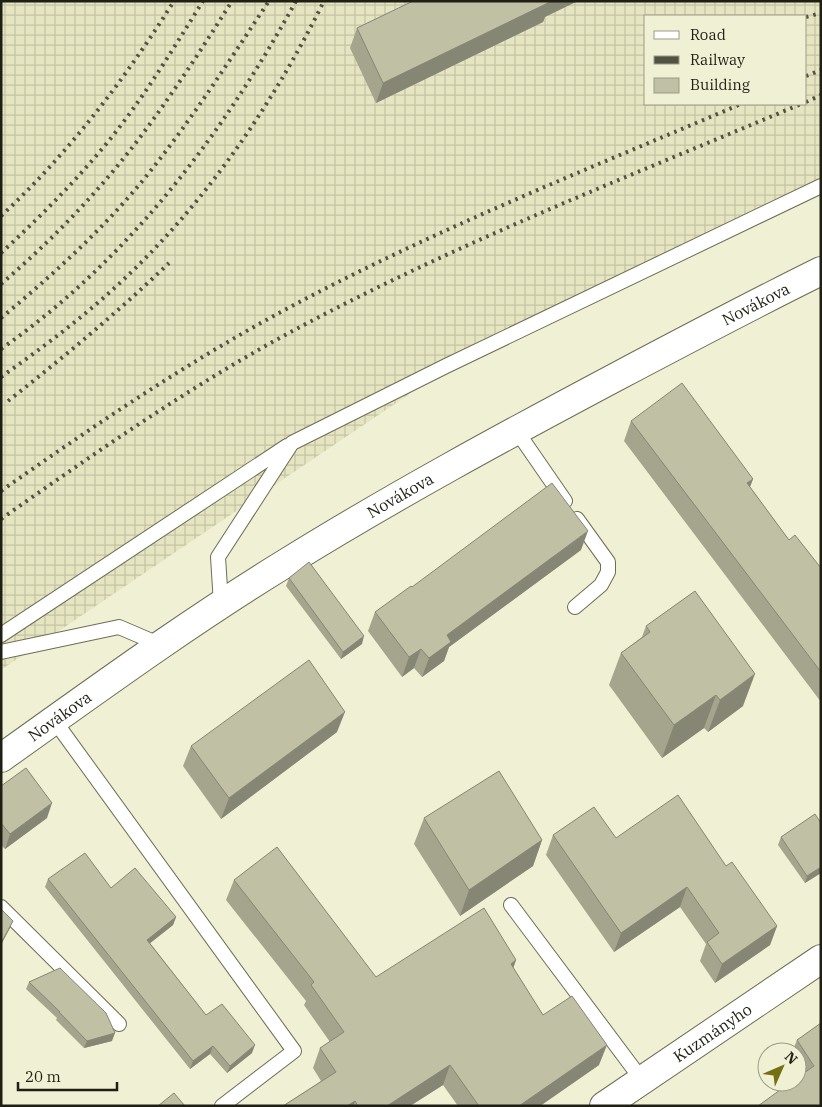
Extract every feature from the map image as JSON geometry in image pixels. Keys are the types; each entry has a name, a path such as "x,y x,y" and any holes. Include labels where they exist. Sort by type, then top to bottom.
{"street":[{"name":"Novákova","path":"1,758 221,604 397,496 516,430 760,300 821,271"},
{"name":"Kuzmányho","path":"604,1106 821,959"}],"lane":[{"path":"1,635 292,443 446,366 821,186"},
{"path":"516,430 608,562 608,572 601,585 575,607"},
{"path":"221,604 218,557 292,443"},
{"path":"1,652 119,627 161,645"},
{"path":"54,720 294,1051 222,1106"},
{"path":"511,905 642,1080"},
{"path":"1,907 119,1024"}],"shaded area":[{"path":"1,1 821,1 821,194 442,372 1,670"}],"building":[{"path":"413,1 550,2 383,83 357,28"},
{"path":"682,383 753,479 747,483 789,540 795,535 821,568 821,672 631,421"},
{"path":"552,483 588,531 447,635 451,642 429,658 421,649 409,657 375,612 412,587"},
{"path":"309,562 364,636 343,652 289,578"},
{"path":"695,591 755,674 720,700 716,695 674,725 621,653 650,632 646,626"},
{"path":"309,660 345,712 229,798 191,746"},
{"path":"26,768 52,803 10,834 1,823 1,786"},
{"path":"499,771 542,840 469,890 424,818"},
{"path":"678,795 726,866 732,862 777,926 722,964 707,942 719,933 687,887 621,933 553,835 594,807 616,838"},
{"path":"815,814 821,823 821,867 807,876 781,837"},
{"path":"277,847 376,977 484,908 516,960 511,964 543,1015 572,996 607,1045 519,1106 479,1106 450,1065 387,1106 358,1106 355,1101 347,1106 283,1106 336,1072 320,1048 344,1032 311,985 314,982 234,880"},
{"path":"85,853 111,888 135,868 176,917 147,940 206,1015 222,1004 255,1045 230,1066 213,1046 193,1061 48,879"},
{"path":"1,909 13,921 1,943"},
{"path":"60,968 106,1013 115,1033 87,1041 29,982"},
{"path":"821,1023 821,1106 758,1106 777,1092 807,1092 807,1071 814,1066 807,1055 807,1042 798,1042 797,1040"},
{"path":"174,1093 185,1106 158,1106"}],"railway":[{"path":"1,216 50,167 95,114 136,59 174,1"},
{"path":"1,253 56,200 107,143 145,91 203,1"},
{"path":"1,284 60,229 114,170 169,97 232,1"},
{"path":"1,318 80,248 135,190 168,149 269,1"},
{"path":"1,349 47,314 90,276 131,235 168,192 204,147 237,100 296,1"},
{"path":"1,377 52,340 101,300 168,235 227,162 254,124 279,84 324,1"},
{"path":"807,17 821,13"},
{"path":"807,76 821,70"},
{"path":"807,102 821,95"},
{"path":"1,491 160,383 259,324 317,293 436,235 739,105"},
{"path":"1,519 165,407 267,345 332,310 531,217 799,105"},
{"path":"8,401 90,334 169,263"}]}
